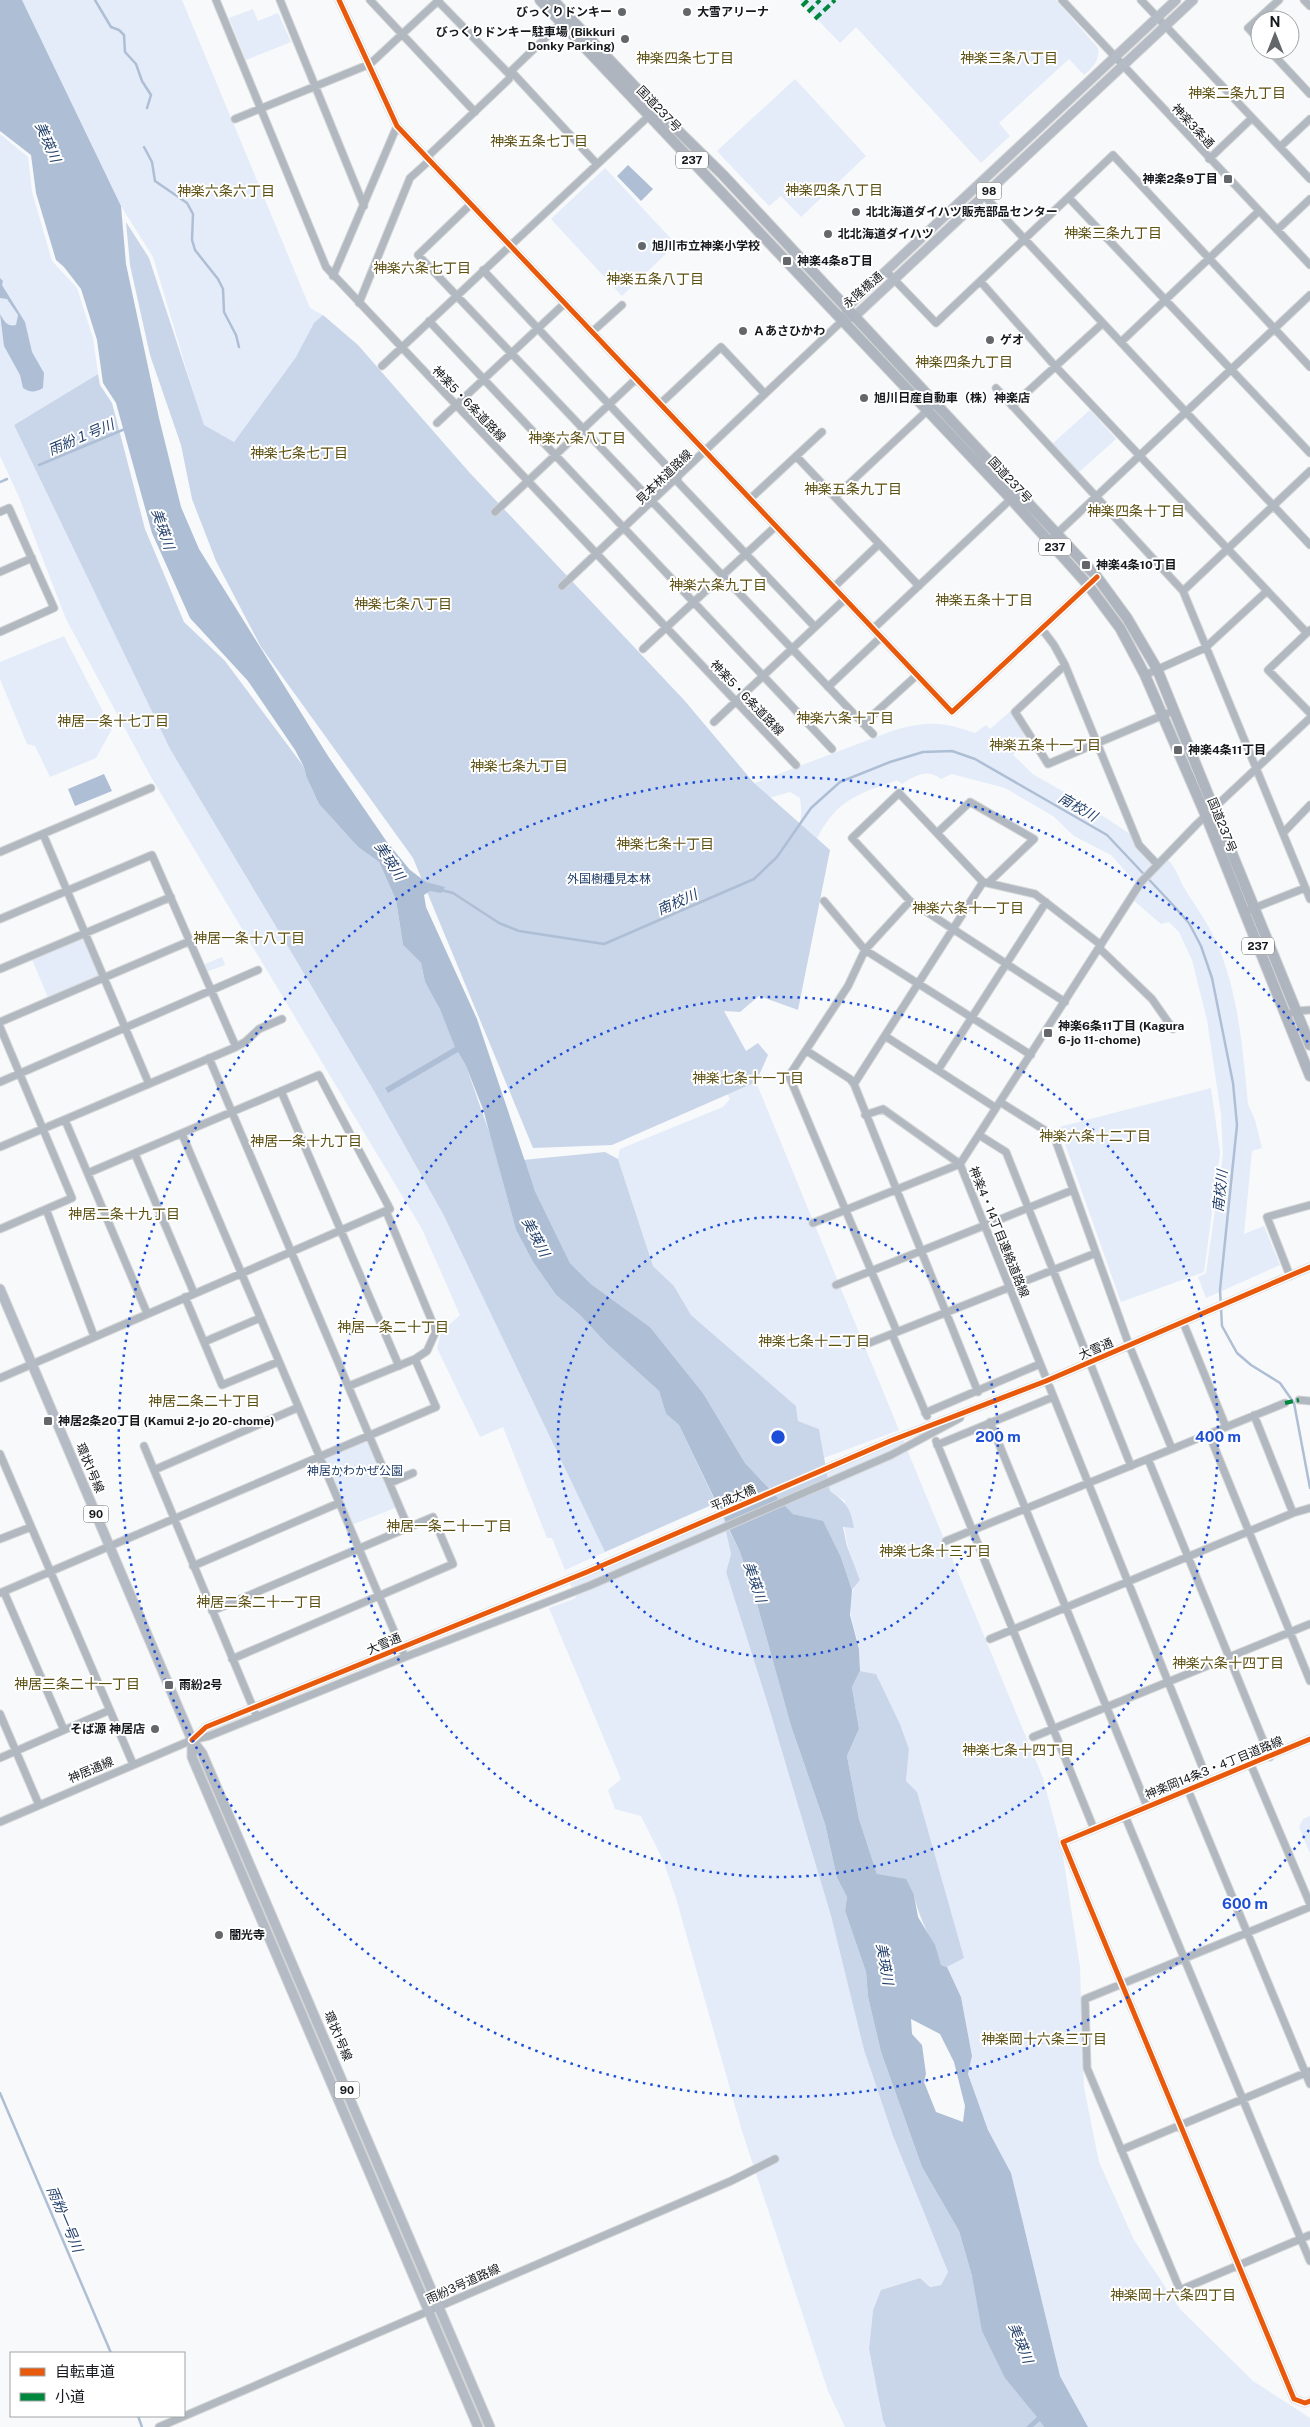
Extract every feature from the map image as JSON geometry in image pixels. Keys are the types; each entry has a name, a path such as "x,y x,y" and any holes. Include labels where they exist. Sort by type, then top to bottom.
{"highway":[{"name":"国道237号","path":"540,0 652,113 723,176 848,307 936,402 1015,496 1053,537 1097,577 1127,618 1157,669 1214,808 1285,1015 1310,1076"},
{"name":"国道237号","path":"553,0 715,183 927,410 1015,496"},
{"name":"国道237号","path":"1053,537 1120,628 1145,674 1206,816 1310,1045"}],"main road":[{"name":"永隆橋通","path":"843,320 848,307 1176,0"},
{"name":"永隆橋通","path":"843,320 855,316 1193,0"},
{"name":"環状1号線","path":"0,1289 192,1740 202,1753 250,1863 490,2427"},
{"name":"環状1号線","path":"192,1740 192,1758 478,2427"}],"street":[{"name":"神楽5・6条道路線","path":"216,0 326,267 455,406 796,765"},
{"path":"280,0 364,206"},
{"path":"338,0 370,64 397,126 952,712 1097,577"},
{"path":"370,0 475,112"},
{"path":"235,119 370,64 438,0 596,163"},
{"name":"神楽3条通","path":"1062,0 1310,265"},
{"path":"1141,0 1310,179"},
{"path":"1268,10 1279,0"},
{"path":"1304,0 1310,6"},
{"path":"359,302 410,178 509,79 510,73 562,23"},
{"path":"1278,60 1310,94"},
{"path":"382,366 455,295 652,113"},
{"path":"1209,159 1252,118"},
{"path":"1280,147 1310,119"},
{"path":"333,276 397,126"},
{"path":"886,271 936,323 1113,156 1310,366"},
{"path":"976,187 1310,544"},
{"path":"1069,198 1310,454"},
{"path":"1277,230 1310,199"},
{"path":"471,204 418,255 873,734"},
{"path":"1121,342 1259,211"},
{"path":"483,270 745,554 815,627"},
{"path":"980,281 1055,366 1138,455 1308,632 1268,670 1310,713"},
{"path":"1053,537 1310,295"},
{"path":"437,423 564,303"},
{"path":"592,332 622,305"},
{"name":"見本林道路線","path":"562,586 843,320"},
{"path":"429,321 832,749"},
{"path":"1012,406 1103,323"},
{"path":"660,404 721,347 765,394"},
{"path":"495,512 636,379"},
{"path":"996,388 1183,591 1310,899"},
{"path":"835,497 936,402"},
{"path":"750,499 822,432"},
{"path":"796,456 919,586"},
{"path":"1183,591 1310,471"},
{"path":"873,629 1015,496"},
{"path":"0,512 9,508 54,608 0,632"},
{"path":"642,649 776,526"},
{"path":"834,587 879,544"},
{"path":"0,572 32,558"},
{"path":"1145,674 1205,648 1267,591"},
{"path":"714,722 845,599"},
{"path":"1042,629 1065,665 1139,845 1157,864"},
{"path":"828,686 881,637"},
{"path":"1065,665 1015,712 1048,764 1173,711"},
{"path":"863,724 917,674"},
{"name":"神楽4・14丁目連絡道路線","path":"1208,1781 960,1164 1143,880 1214,808 1310,718"},
{"path":"0,852 151,788"},
{"path":"1065,1002 910,901 852,838 899,793 986,883 1034,894 1100,946 1147,994 1173,1029"},
{"path":"854,1084 952,930 986,883 1034,839 970,802 937,833"},
{"path":"1283,833 1310,806"},
{"path":"43,834 149,1084"},
{"path":"0,919 152,855 236,1047"},
{"path":"1249,910 1305,888"},
{"path":"0,969 171,897"},
{"path":"824,901 865,950 1030,1055"},
{"path":"910,901 865,950 848,986 789,1076 871,1271 926,1414 1040,1364"},
{"path":"938,1070 1046,902"},
{"path":"0,1022 105,979 190,941"},
{"path":"0,1082 258,970"},
{"path":"1285,1015 1296,1011 1310,1010"},
{"path":"0,1147 236,1047 245,1042 259,1029 282,1019"},
{"path":"0,1027 72,1198 0,1229"},
{"path":"885,1036 938,1070 1054,1136 1130,1345 1172,1449"},
{"path":"806,1051 850,1079 854,1084 978,1392"},
{"path":"209,1058 408,1527"},
{"path":"0,1378 390,1209 319,1075 88,1173"},
{"path":"282,1091 399,1366"},
{"path":"865,1114 883,1109 960,1164"},
{"path":"65,1120 147,1313"},
{"path":"182,1134 297,1408 405,1657"},
{"path":"979,1135 1006,1152 1131,1466"},
{"path":"135,1154 194,1293"},
{"path":"813,1223 960,1164"},
{"path":"836,1285 1073,1190"},
{"path":"1290,1276 1267,1218 1310,1205"},
{"path":"46,1209 94,1336"},
{"path":"348,1386 415,1359 427,1351 436,1331 386,1211"},
{"path":"864,1345 1096,1252"},
{"name":"大雪通","path":"887,1442 1046,1381 1310,1267"},
{"path":"185,1297 222,1385 278,1362"},
{"path":"204,1342 260,1318"},
{"path":"1183,1322 1226,1427"},
{"path":"64,1730 2,1593 436,1407 415,1359"},
{"path":"1053,1397 936,1443 1094,1829"},
{"path":"1299,1400 1310,1401"},
{"path":"946,1541 1285,1403"},
{"name":"大雪通","path":"192,1740 209,1736 591,1584 891,1455 984,1405"},
{"path":"154,1470 297,1408"},
{"path":"1254,1415 1293,1513"},
{"path":"990,1422 1147,1806"},
{"path":"1209,1434 1310,1681"},
{"name":"平成大橋","path":"587,1572 887,1442"},
{"path":"144,1446 257,1717"},
{"path":"0,1454 133,1764"},
{"path":"1148,1459 1270,1757"},
{"path":"390,1483 413,1473"},
{"path":"193,1566 339,1503"},
{"path":"990,1639 1189,1558 1293,1513 1310,1508"},
{"path":"212,1611 433,1517 453,1564 232,1659"},
{"path":"0,1539 31,1527"},
{"name":"大雪通","path":"192,1740 206,1727 587,1572"},
{"path":"1033,1737 1310,1624"},
{"path":"0,1758 110,1710"},
{"path":"0,1714 39,1805"},
{"name":"神楽岡14条3・4丁目道路線","path":"1122,1984 1063,1842 1310,1739"},
{"name":"神居通線","path":"0,1822 192,1740"},
{"path":"1251,1764 1310,1906 1085,1999 1087,2068 1180,2290 1310,2235"},
{"path":"1188,1790 1247,1933 1308,2072 1310,2084"},
{"path":"1125,1816 1310,2261"},
{"path":"1122,1984 1294,2399 1305,2403 1310,2401"},
{"path":"1121,2150 1308,2072"},
{"name":"雨紛3号道路線","path":"185,2416 429,2312 439,2305 731,2181 775,2159"},
{"name":"雨紛3号道路線","path":"159,2427 182,2417"}],"green space":[{"path":"22,0 182,0 310,308 323,315 311,328 341,376 464,639 482,666 482,678 495,703 497,723 507,734 517,758 526,771 526,783 530,789 583,825 628,831 892,731 915,725 943,724 975,733 986,725 990,729 1013,709 1025,738 1013,755 1034,775 1082,802 1130,834 1136,845 1152,864 1136,883 1111,855 1074,836 1053,816 1005,788 952,774 941,779 931,774 921,774 902,784 897,780 869,790 844,804 828,820 816,840 807,872 736,916 720,920 707,929 697,928 691,938 680,946 679,967 696,980 729,1043 756,1082 899,1430 824,1458 819,1429 798,1421 796,1406 691,1315 674,1286 653,1266 618,1159 620,1149 723,1107 730,1099 705,1056 630,991 624,961 626,949 631,941 644,932 746,890 768,877 785,858 797,836 801,811 800,798 790,792 765,799 685,830 633,853 605,852 578,845 546,830 516,805 501,787 484,744 478,741 459,756 444,763 437,764 423,753 403,730 395,724 385,710 377,679 385,669 389,656 414,639 433,633 307,366 296,357 234,442 203,425 153,257 121,206"},
{"path":"799,0 1056,0 1098,48 1098,57 1093,66 1084,75 1069,59 999,123 1010,136 981,163 856,27 840,43"},
{"path":"253,9 258,21 278,13 291,42 246,60 229,18"},
{"path":"795,79 866,156 801,217 781,196 769,206 717,151"},
{"path":"0,134 28,157 32,192 52,261 77,288 93,338 98,374 14,425 170,749 374,1091 443,1214 605,1552 565,1570 552,1538 547,1538 503,1427 480,1437 437,1348 441,1332 460,1315 422,1229 151,777 66,619 19,497 0,456"},
{"path":"605,168 676,244 622,296 551,219"},
{"name":"外国樹種見本林","path":"126,222 149,258 204,425 234,442 296,357 314,323 323,315 358,345 469,472 684,700 754,783 830,850 798,1010 759,996 740,1012 724,1011 746,1051 758,1043 768,1055 756,1082 612,1145 533,1148 413,858 261,647 216,561 192,499 181,445 150,355 130,265"},
{"path":"98,374 100,385 112,403 145,529 184,622 225,661 304,767 306,776 319,804 358,847 379,862 396,900 403,945 421,963 425,982 441,1009 458,1052 466,1066 491,1137 516,1230 533,1262 556,1295 580,1315 606,1343 659,1391 666,1414 679,1425 716,1503 605,1552 443,1214 374,1091 170,749 14,425"},
{"path":"1090,410 1116,439 1078,473 1052,444"},
{"path":"64,636 112,729 96,758 50,777 35,746 27,744 0,679 0,662"},
{"path":"1167,859 1173,866 1213,935 1232,988 1239,1026 1248,1104 1255,1120 1262,1148 1252,1151 1244,1234 1264,1226 1280,1265 1206,1298 1198,1277 1206,1273 1223,1155 1221,1114 1207,1020 1192,960 1179,932 1169,922 1161,924 1132,899"},
{"path":"85,934 105,979 50,1002 31,957"},
{"path":"222,957 225,965 206,972 203,965"},
{"path":"1211,1088 1220,1152 1204,1272 1121,1302 1059,1127"},
{"path":"605,1152 618,1159 653,1266 674,1286 691,1315 796,1406 798,1421 819,1429 830,1491 847,1506 853,1521 854,1528 843,1527 847,1546 860,1580 852,1590 841,1557 823,1522 793,1514 745,1463 703,1393 650,1327 591,1284 570,1263 535,1191 523,1160"},
{"name":"神居かわかぜ公園","path":"369,1436 400,1506 349,1526 318,1456"},
{"path":"903,1440 1043,1778 1062,1850 1080,1967 1084,2088 1099,2162 1134,2240 1180,2309 1253,2381 1310,2418 1310,2427 1088,2427 1060,2376 1011,2173 988,2130 968,2074 972,2056 961,1997 947,1967 963,1958 906,1781 909,1749 900,1724 876,1674 860,1671 859,1647 850,1612 851,1596 860,1580 845,1533 845,1501 830,1491 827,1472"},
{"path":"723,1518 731,1554 726,1572 831,1916 864,2050 893,2136 948,2272 941,2285 930,2287 920,2278 881,2290 873,2310 869,2349 886,2427 845,2427 828,2391 742,2131 676,1898 663,1860 641,1816 615,1809 608,1790 621,1779 549,1608 576,1598 570,1584"},
{"path":"723,1518 740,1552 755,1597 791,1726 825,1824 837,1878 847,1897 845,1911 866,1972 868,1997 881,2052 922,2167 959,2231 972,2276 1044,2427 886,2427 883,2420 869,2349 873,2310 881,2290 920,2278 930,2287 941,2285 948,2272 893,2136 864,2050 831,1916 726,1572 731,1554"},
{"path":"860,1671 876,1674 900,1724 909,1749 906,1781 917,1792 964,1958 947,1967 941,1965 914,1895 877,1874 859,1819 847,1756 859,1729 852,1687"},
{"path":"1310,1816 1310,1853 1299,1827 1303,1819"}],"water":[{"name":"美瑛川","path":"0,0 22,0 121,206 126,264 159,418 181,507 199,549 328,756 387,842 410,870 426,882 445,887 441,893 430,891 424,895 426,907 477,1019 535,1191 570,1263 591,1284 650,1327 703,1393 745,1463 793,1514 823,1521 841,1557 852,1590 850,1615 859,1649 860,1671 852,1687 859,1729 847,1756 859,1819 877,1874 906,1879 914,1895 918,1917 935,1945 941,1965 947,1967 961,1997 972,2056 968,2074 988,2130 1011,2173 1060,2376 1088,2427 1044,2427 1040,2421 1033,2427 1026,2427 1037,2417 1005,2378 982,2331 972,2276 959,2231 922,2167 881,2052 868,1997 866,1972 845,1911 847,1897 837,1878 825,1824 791,1726 755,1597 740,1552 679,1425 666,1414 659,1391 606,1343 580,1315 556,1295 533,1262 516,1230 483,1109 466,1066 458,1052 388,1093 385,1088 455,1047 440,1009 425,982 421,963 403,945 396,900 379,862 358,847 319,804 295,750 248,681 190,618 152,533 116,403 103,383 97,340 81,289 56,260 36,193 31,155 0,131","holes":["911,2019 940,2034 954,2062 965,2106 963,2122 936,2112 924,2082 926,2074 922,2045 912,2034"]},
{"path":"628,165 653,189 641,201 617,176"},
{"path":"0,278 3,281 2,285 25,322 32,352 44,373 43,388 38,390 31,391 23,388 20,375 4,346 0,314 6,323 10,325 16,325 18,315 7,299 0,298"},
{"path":"104,774 112,791 75,806 68,789"}],"waterway":[{"path":"95,0 111,27 119,30 124,35 125,52 136,64 142,81 151,95 147,108"},
{"path":"144,147 152,162 155,181 187,203 193,214 192,240 195,250 218,279 223,289 224,312 236,335 239,347"},
{"name":"雨紛１号川","path":"39,465 125,429"},
{"name":"雨紛１号川","path":"0,482 7,479"},
{"name":"南校川","path":"441,890 453,893 499,923 519,931 604,944 754,879 777,857 811,808 840,782 890,762 923,752 952,751 975,759 1107,835 1189,923 1201,946 1212,978 1233,1083 1237,1125 1220,1290 1222,1326 1237,1353 1251,1365 1280,1383 1294,1403 1310,1488"},
{"name":"雨粉一号川","path":"0,2093 111,2352"},
{"name":"雨粉一号川","path":"138,2417 142,2427"}],"marked path":[{"path":"802,6 808,0"},
{"path":"808,12 820,0"},
{"path":"815,19 835,0"},
{"path":"1285,1403 1299,1400"}],"cycle path":[{"path":"339,0 397,126 952,712 1097,577"},
{"path":"192,1740 206,1727 587,1572 890,1441 1046,1381 1310,1267"},
{"path":"1310,1739 1063,1842 1294,2399 1305,2403 1310,2401"}],"place":[{"name":"びっくりドンキー","path":"622,12"},
{"name":"大雪アリーナ","path":"687,12"},
{"name":"びっくりドンキー駐車場 (Bikkuri Donky Parking)","path":"625,39"},
{"name":"神楽2条9丁目","path":"1228,179"},
{"name":"北北海道ダイハツ販売部品センター","path":"856,212"},
{"name":"北北海道ダイハツ","path":"828,234"},
{"name":"旭川市立神楽小学校","path":"642,246"},
{"name":"神楽4条8丁目","path":"787,261"},
{"name":"Ａあさひかわ","path":"743,331"},
{"name":"ゲオ","path":"990,340"},
{"name":"旭川日産自動車（株）神楽店","path":"864,398"},
{"name":"神楽4条10丁目","path":"1086,565"},
{"name":"神楽4条11丁目","path":"1178,750"},
{"name":"神楽6条11丁目 (Kagura 6-jo 11-chome)","path":"1048,1033"},
{"name":"神居2条20丁目 (Kamui 2-jo 20-chome)","path":"48,1421"},
{"name":"雨紛2号","path":"169,1685"},
{"name":"そば源 神居店","path":"155,1729"},
{"name":"闇光寺","path":"219,1935"}],"district":[{"name":"神楽四条七丁目","path":"685,58"},
{"name":"神楽三条八丁目","path":"1009,58"},
{"name":"神楽二条九丁目","path":"1237,93"},
{"name":"神楽五条七丁目","path":"539,141"},
{"name":"神楽四条八丁目","path":"834,190"},
{"name":"神楽六条六丁目","path":"226,191"},
{"name":"神楽三条九丁目","path":"1113,233"},
{"name":"神楽六条七丁目","path":"422,268"},
{"name":"神楽五条八丁目","path":"655,279"},
{"name":"神楽四条九丁目","path":"964,362"},
{"name":"神楽六条八丁目","path":"577,438"},
{"name":"神楽七条七丁目","path":"299,453"},
{"name":"神楽五条九丁目","path":"853,489"},
{"name":"神楽四条十丁目","path":"1136,511"},
{"name":"神楽六条九丁目","path":"718,585"},
{"name":"神楽五条十丁目","path":"984,600"},
{"name":"神楽七条八丁目","path":"403,604"},
{"name":"神楽六条十丁目","path":"845,718"},
{"name":"神居一条十七丁目","path":"113,721"},
{"name":"神楽五条十一丁目","path":"1045,745"},
{"name":"神楽七条九丁目","path":"519,766"},
{"name":"神楽七条十丁目","path":"665,844"},
{"name":"神楽六条十一丁目","path":"968,908"},
{"name":"神居一条十八丁目","path":"249,938"},
{"name":"神楽七条十一丁目","path":"748,1078"},
{"name":"神楽六条十二丁目","path":"1095,1136"},
{"name":"神居一条十九丁目","path":"306,1141"},
{"name":"神居二条十九丁目","path":"124,1214"},
{"name":"神居一条二十丁目","path":"393,1327"},
{"name":"神楽七条十二丁目","path":"814,1341"},
{"name":"神居二条二十丁目","path":"204,1401"},
{"name":"神居一条二十一丁目","path":"449,1526"},
{"name":"神楽七条十三丁目","path":"935,1551"},
{"name":"神居二条二十一丁目","path":"259,1602"},
{"name":"神楽六条十四丁目","path":"1228,1663"},
{"name":"神居三条二十一丁目","path":"77,1684"},
{"name":"神楽七条十四丁目","path":"1018,1750"},
{"name":"神楽岡十六条三丁目","path":"1044,2039"},
{"name":"神楽岡十六条四丁目","path":"1173,2295"}]}
